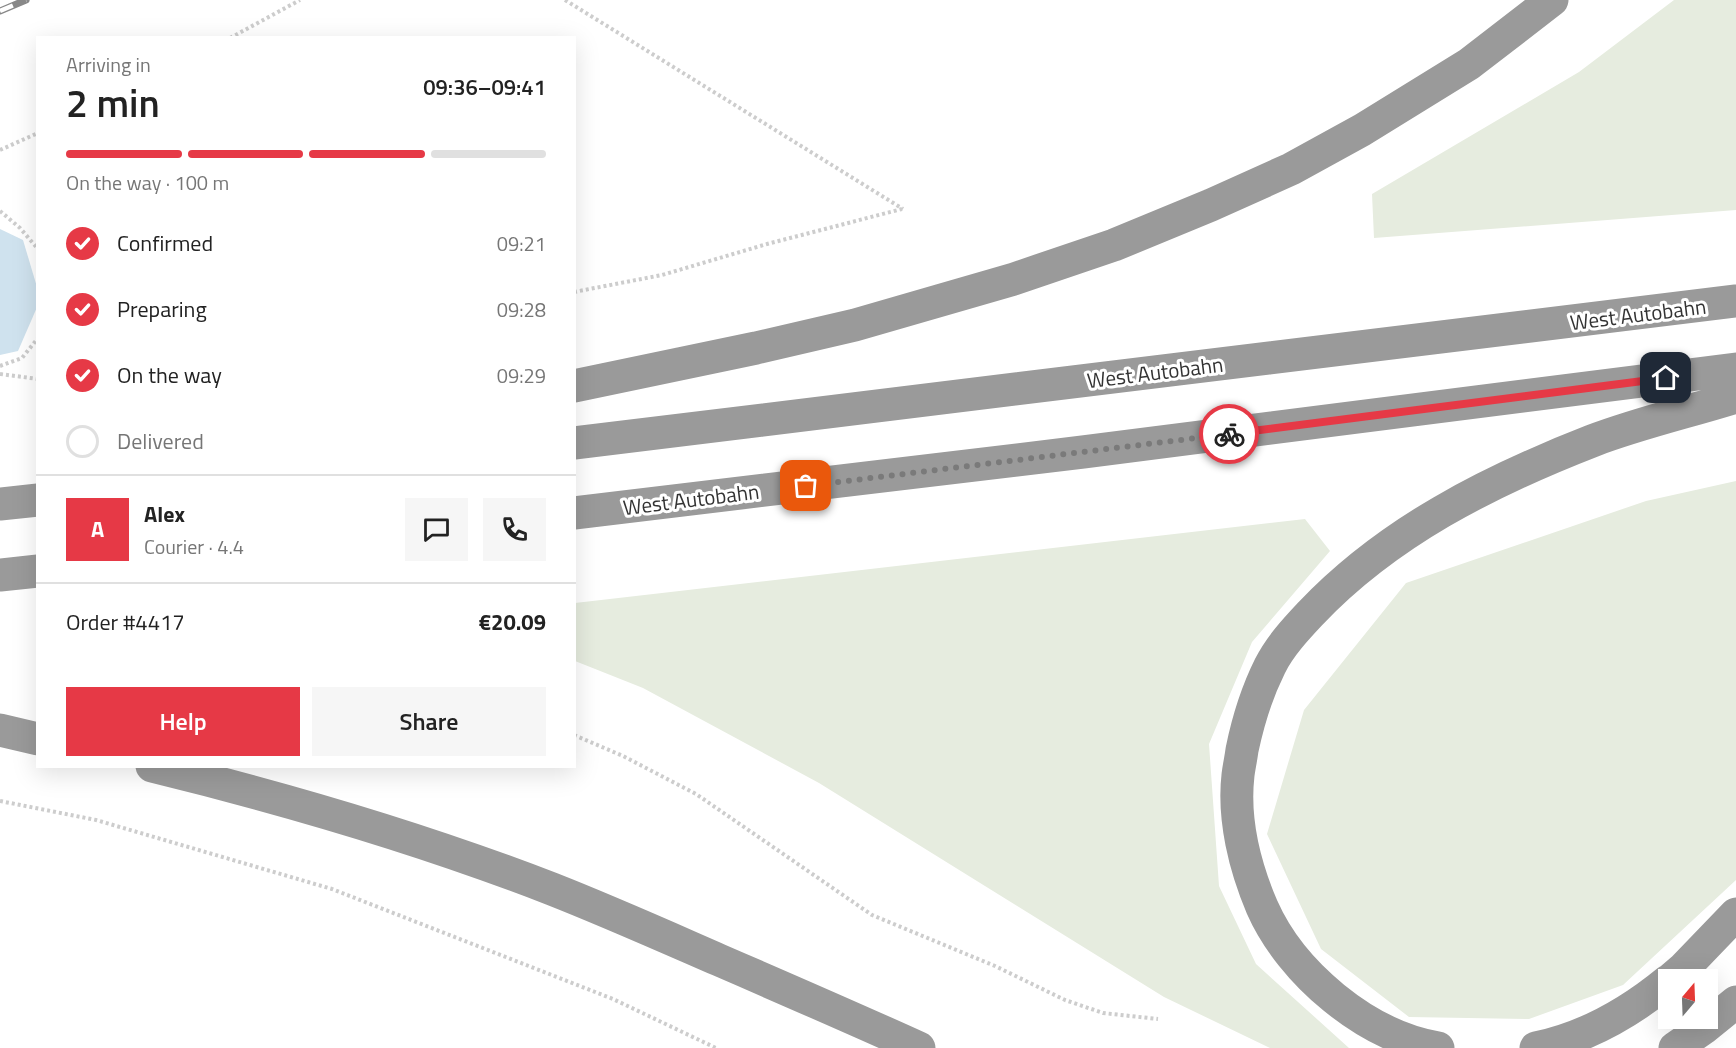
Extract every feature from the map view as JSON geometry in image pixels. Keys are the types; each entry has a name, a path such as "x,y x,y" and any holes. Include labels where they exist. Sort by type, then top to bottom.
{"highway":[{"path":"576,386 855,325 1014,279 1114,245 1291,169 1352,136 1469,64 1552,0"},
{"name":"West Autobahn","path":"576,443 1736,301"},
{"name":"West Autobahn","path":"576,513 1071,454 1736,369"},
{"path":"1438,1048 1425,1046 1380,1028 1348,1008 1319,984 1291,956 1269,924 1253,886 1243,848 1238,813 1238,776 1245,737 1256,698 1271,664 1292,634 1324,600 1362,566 1409,531 1467,496 1593,441 1658,419 1736,397"},
{"path":"0,504 36,500"},
{"path":"0,575 36,571"},
{"path":"0,730 36,739"},
{"path":"160,768 228,785 416,841 551,889 919,1048"},
{"path":"1683,969 1736,914"},
{"path":"1536,1048 1557,1044 1599,1027 1645,1000 1658,989"},
{"path":"1674,1048 1704,1028 1736,1002"}],"path":[{"path":"234,36 300,0"},
{"path":"565,0 903,209 767,244 662,275 576,292"},
{"path":"0,150 36,134"},
{"path":"0,211 20,228 36,247"},
{"path":"0,366 22,358 36,340"},
{"path":"0,374 36,379"},
{"path":"576,736 623,756 696,794 872,915 995,966 1065,1000 1103,1013 1158,1019"},
{"path":"0,801 96,820 332,889 613,999 716,1048"}],"shaded area":[{"path":"1674,0 1736,0 1736,210 1374,238 1372,194 1579,72"},
{"path":"1736,481 1736,880 1623,985 1529,1019 1409,1017 1321,949 1267,834 1304,710 1406,583 1646,501"},
{"path":"1305,519 1330,551 1252,642 1209,744 1219,886 1256,964 1349,1048 1270,1048 1164,997 819,783 643,688 576,661 576,603"}],"water":[{"path":"0,229 23,240 36,284 36,310 18,351 0,355"}],"railway":[{"path":"0,11 26,0"}],"way so far":[{"path":"806,486 1229,434"}],"route":[{"path":"1229,434 1666,378"}]}
